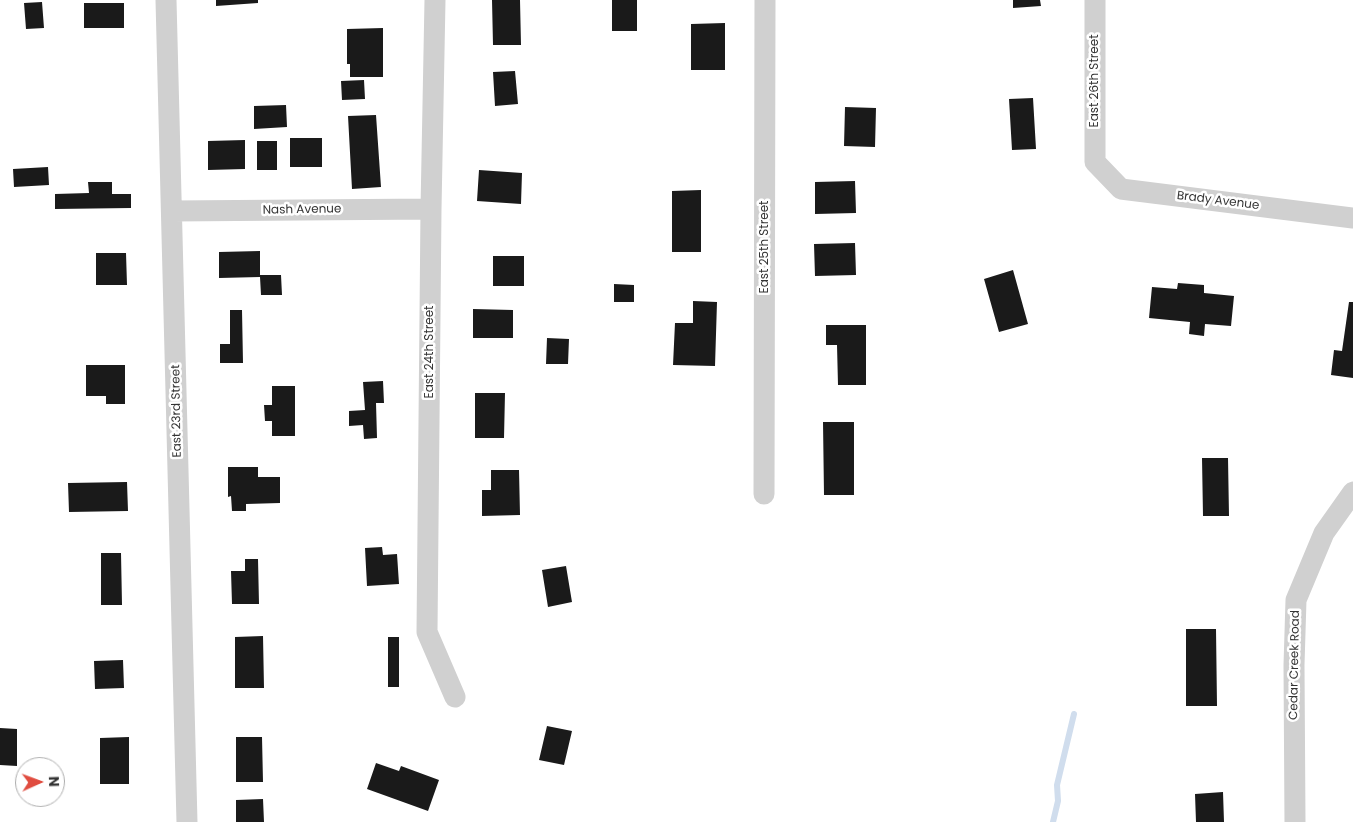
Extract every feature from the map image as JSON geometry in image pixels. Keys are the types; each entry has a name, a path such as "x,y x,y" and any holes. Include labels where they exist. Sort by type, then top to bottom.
{"street":[{"name":"East 23rd Street","path":"166,0 187,822"},
{"name":"East 24th Street","path":"435,0 427,632 455,698"},
{"name":"East 25th Street","path":"764,494 765,0"},
{"name":"East 26th Street","path":"1095,0 1095,162"},
{"name":"Brady Avenue","path":"1095,162 1121,189 1353,218"},
{"name":"Nash Avenue","path":"172,212 431,209"},
{"name":"Cedar Creek Road","path":"1295,822 1294,665 1296,600 1324,533 1353,492"}],"building":[{"path":"216,0 258,0 258,3 216,6"},
{"path":"492,0 520,0 521,45 493,45"},
{"path":"612,0 637,0 637,31 612,31"},
{"path":"1013,0 1040,0 1041,6 1013,8"},
{"path":"42,2 44,28 26,29 24,3"},
{"path":"84,3 124,3 124,28 84,28"},
{"path":"725,23 725,70 691,70 691,24"},
{"path":"383,28 383,77 350,77 350,64 347,64 347,29"},
{"path":"515,71 518,104 495,106 493,72"},
{"path":"364,80 365,99 342,100 341,81"},
{"path":"1033,98 1036,149 1012,150 1009,99"},
{"path":"286,105 287,127 254,129 254,106"},
{"path":"845,107 876,108 875,147 844,146"},
{"path":"376,115 381,187 352,189 348,116"},
{"path":"290,138 322,138 322,167 290,167"},
{"path":"245,140 245,169 208,170 208,141"},
{"path":"257,141 277,141 277,170 257,170"},
{"path":"48,167 49,185 14,187 13,169"},
{"path":"479,170 522,173 521,204 477,201"},
{"path":"855,181 856,213 815,214 815,182"},
{"path":"88,182 112,182 112,194 131,194 131,208 55,209 55,194 89,193"},
{"path":"701,190 701,252 672,252 672,191"},
{"path":"855,243 856,275 815,276 814,244"},
{"path":"260,251 260,275 281,275 282,295 261,295 260,277 219,278 219,252"},
{"path":"96,253 126,253 127,285 96,285"},
{"path":"493,256 524,256 524,286 493,286"},
{"path":"1013,270 1028,324 999,332 984,279"},
{"path":"1178,283 1204,285 1204,293 1234,296 1231,326 1205,324 1204,336 1189,334 1190,322 1149,318 1152,287 1177,289"},
{"path":"614,284 634,285 634,302 614,302"},
{"path":"693,301 717,302 715,366 673,365 675,323 693,323"},
{"path":"1349,302 1353,302 1353,378 1331,375 1334,350 1342,351"},
{"path":"473,309 513,310 513,338 473,338"},
{"path":"230,310 242,310 243,363 220,363 220,344 230,344"},
{"path":"826,325 866,325 866,385 838,385 837,345 826,345"},
{"path":"547,338 569,339 568,364 546,364"},
{"path":"86,365 125,365 125,404 106,404 106,396 86,396"},
{"path":"383,381 384,403 376,403 377,438 364,439 363,425 349,426 349,411 365,410 363,382"},
{"path":"272,386 295,386 295,436 272,436 272,421 265,421 264,405 272,405"},
{"path":"475,393 505,393 504,438 475,438"},
{"path":"823,422 854,422 854,495 824,495"},
{"path":"1202,458 1228,458 1229,516 1203,516"},
{"path":"228,467 258,467 258,477 280,477 280,503 246,504 246,511 232,511 231,496 228,497"},
{"path":"491,470 519,470 520,515 482,516 482,490 491,490"},
{"path":"127,482 128,511 69,512 68,483"},
{"path":"382,547 383,555 397,554 399,584 367,586 365,548"},
{"path":"101,553 121,553 122,605 101,605"},
{"path":"245,559 258,559 259,604 232,604 231,571 245,571"},
{"path":"566,566 572,602 548,607 542,570"},
{"path":"1186,629 1216,629 1217,706 1186,706"},
{"path":"263,636 264,688 235,688 235,637"},
{"path":"388,637 399,637 399,687 388,687"},
{"path":"123,660 124,688 95,689 94,661"},
{"path":"547,726 572,731 564,765 539,760"},
{"path":"0,728 17,729 17,757 15,757 15,766 0,765"},
{"path":"129,737 129,784 100,784 100,738"},
{"path":"236,737 262,737 263,782 236,782"},
{"path":"376,763 399,771 401,766 439,780 428,811 367,789"},
{"path":"1223,792 1224,822 1196,822 1195,794"},
{"path":"263,799 264,822 236,822 236,800"}],"waterway":[{"path":"1053,822 1058,801 1057,785 1074,714"}]}
